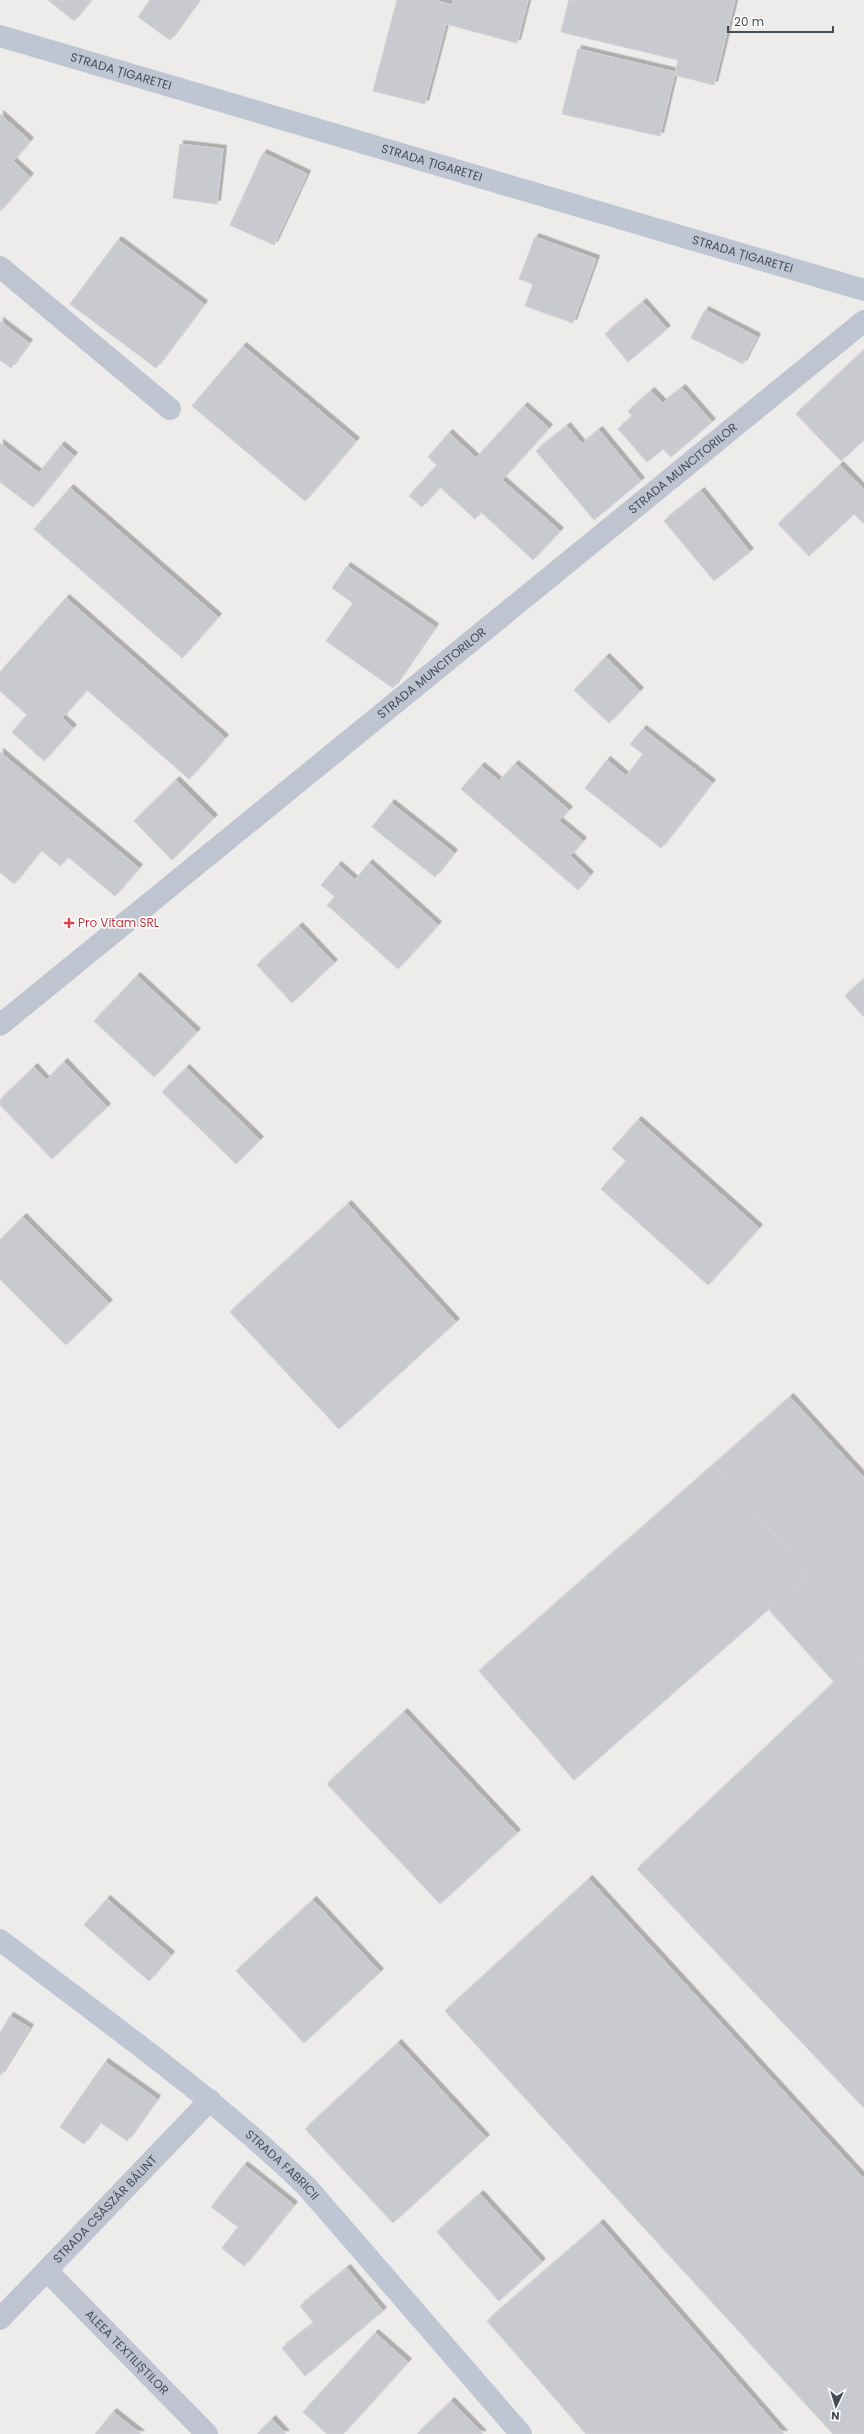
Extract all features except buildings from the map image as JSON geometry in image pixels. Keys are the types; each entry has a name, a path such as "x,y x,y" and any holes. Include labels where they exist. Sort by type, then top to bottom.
{"main road":[{"name":"STRADA ȚIGARETEI","path":"0,36 864,290"},
{"name":"STRADA FABRICII","path":"0,1940 239,2123 307,2188 522,2434"}],"street":[{"path":"0,267 170,409"},
{"name":"STRADA MUNCITORILOR","path":"0,1025 864,321"},
{"name":"STRADA CSÁSZÁR BÁLINT","path":"0,2319 210,2100"},
{"name":"ALEEA TEXTILIȘTILOR","path":"47,2271 207,2434"}],"place":[{"name":"Pro Vitam SRL","path":"69,923"}]}
